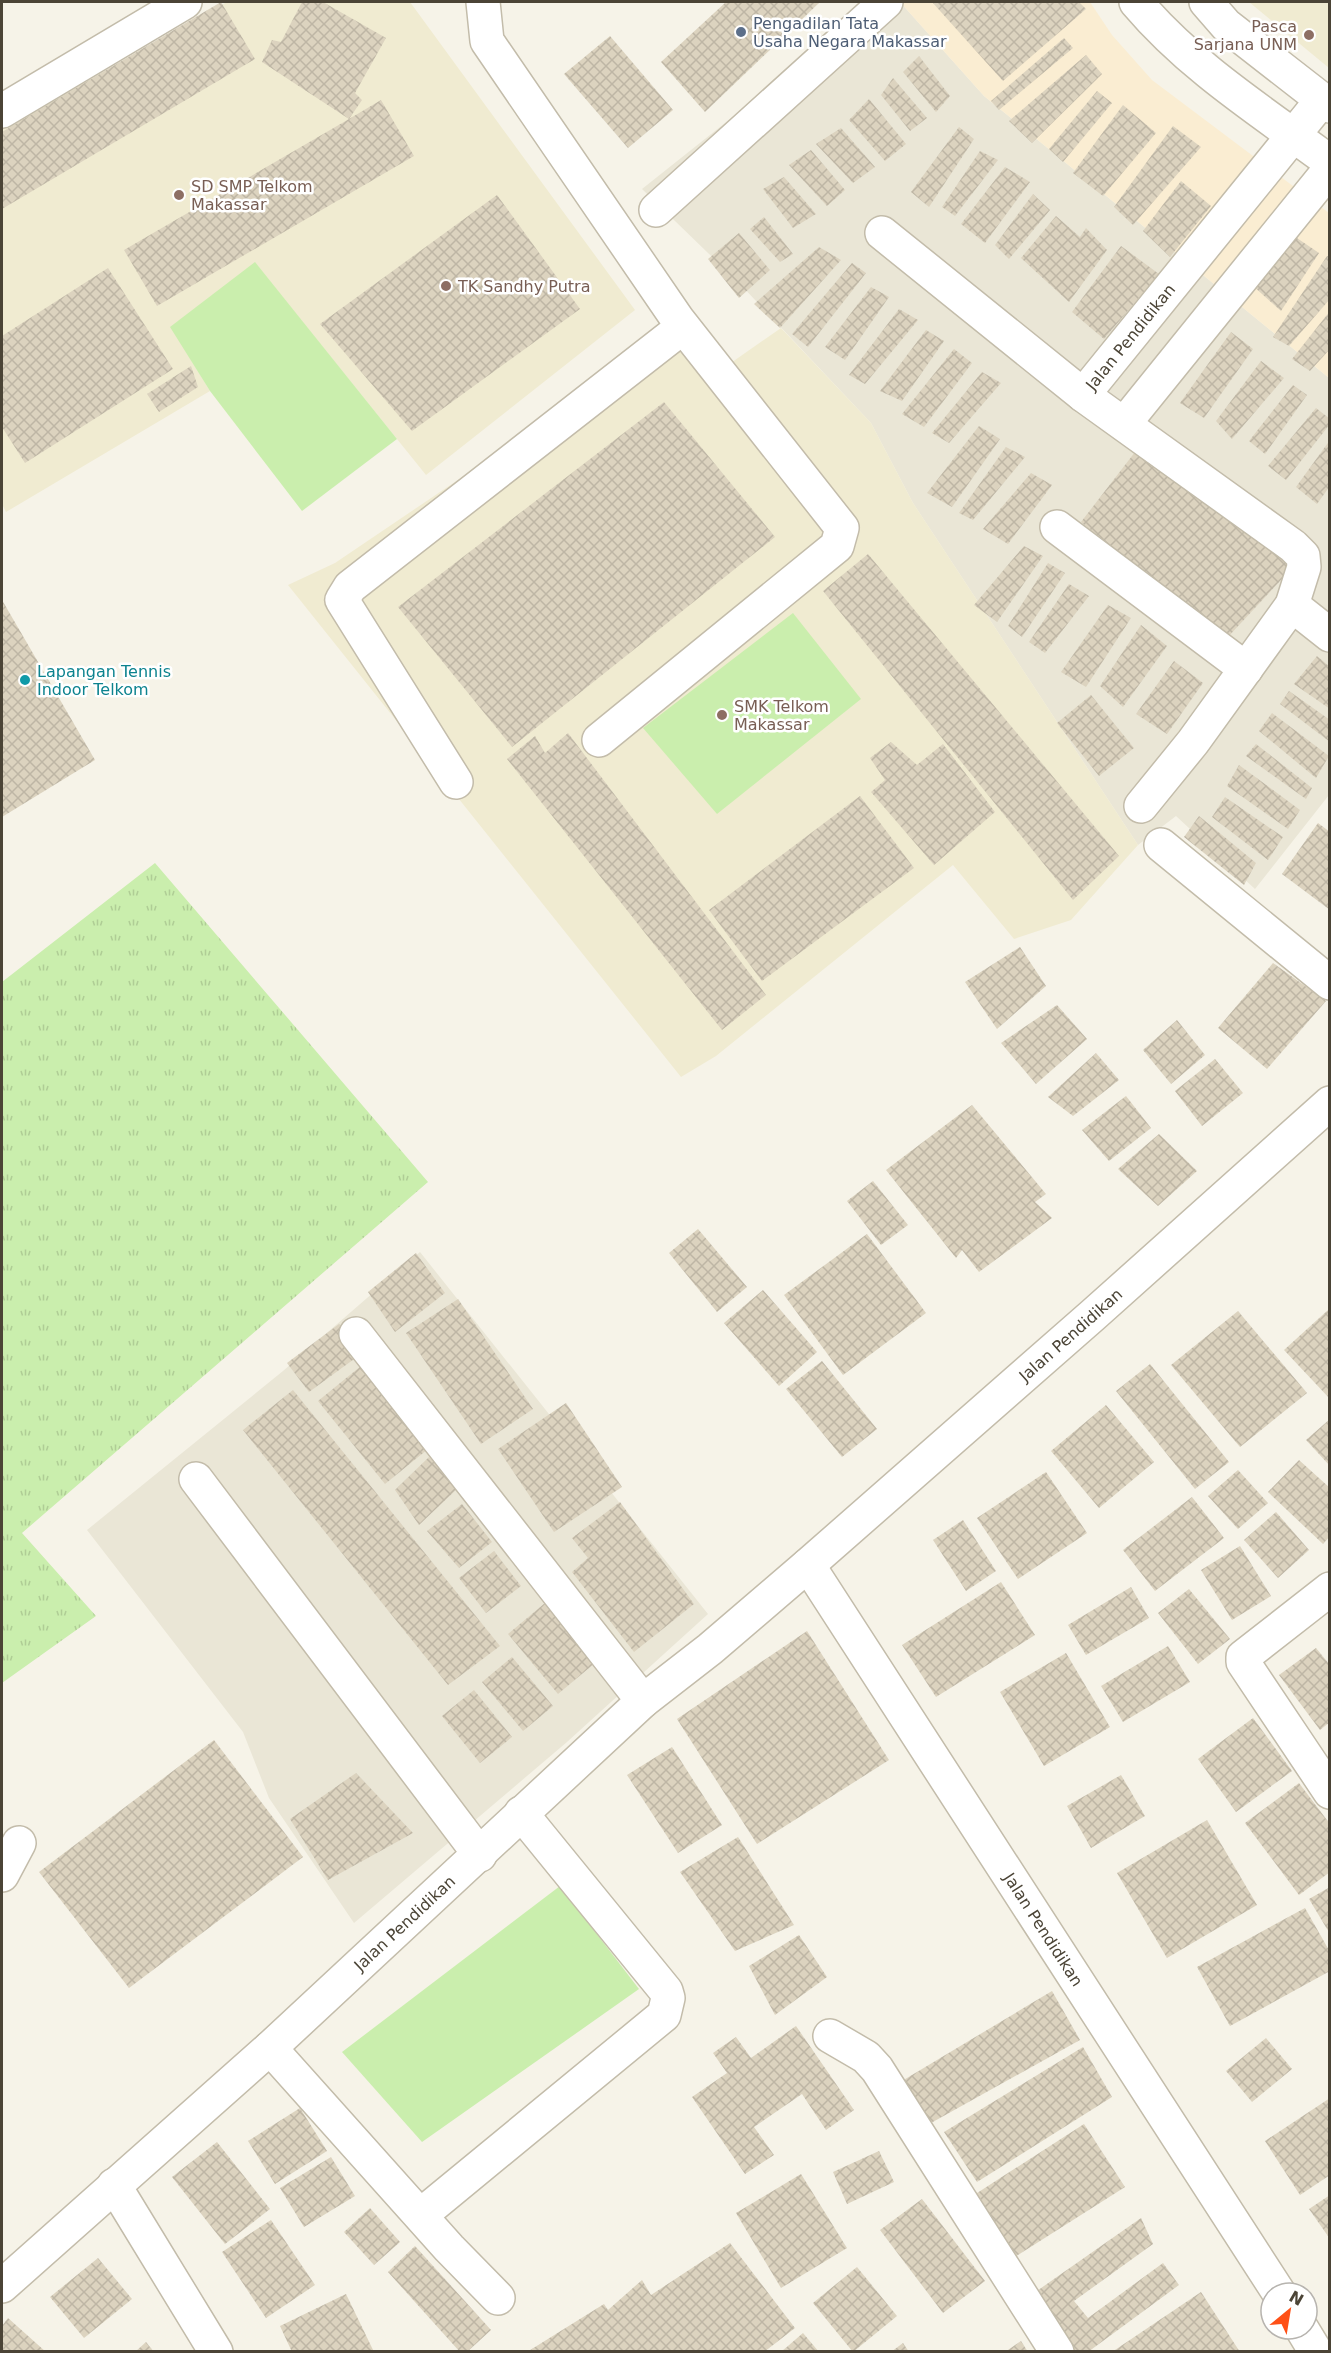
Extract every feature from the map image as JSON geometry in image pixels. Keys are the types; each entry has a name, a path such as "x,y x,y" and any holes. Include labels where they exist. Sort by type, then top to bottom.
{"street":[{"path":"2,111 185,2"},
{"path":"462,2 684,327 842,528 837,546 599,740"},
{"path":"483,2 487,41"},
{"path":"656,210 886,2"},
{"path":"1136,2 1159,28 1206,72 1329,162"},
{"path":"1206,2 1226,25 1326,103"},
{"name":"Jalan Pendidikan","path":"1292,605 1302,579 1303,556 1293,546 1083,394 1293,135 1326,103"},
{"path":"1124,424 1329,169"},
{"path":"882,232 1083,394"},
{"path":"456,782 342,600 343,596 350,587 684,327"},
{"path":"1057,527 1246,669"},
{"path":"1141,806 1194,742 1292,605 1329,635"},
{"path":"1161,845 1329,983"},
{"name":"Jalan Pendidikan","path":"2,2286 114,2184 270,2048 643,1701 710,1649 808,1565 1093,1315 1329,1103"},
{"path":"356,1334 643,1701"},
{"path":"196,1479 480,1855"},
{"name":"Jalan Pendidikan","path":"808,1565 1271,2281"},
{"path":"1329,1589 1243,1657 1244,1663 1329,1792"},
{"path":"421,2215 664,2015 667,2005 666,1991 521,1813"},
{"path":"2,1875 19,1843"},
{"path":"830,2036 866,2057 877,2069 1057,2352"},
{"path":"270,2048 498,2298"},
{"path":"114,2184 216,2352"}],"shaded area":[{"name":"SD SMP Telkom Makassar","path":"227,2 410,2 635,310 426,475 255,263 171,327 210,391 6,512 2,504 2,129"},
{"path":"877,2 900,2 984,96 1329,378 1329,795 1255,889 1176,816 1138,845 913,503 871,423 740,284 642,189"},
{"path":"900,2 1090,2 1112,35 1152,80 1329,213 1329,378 984,96"},
{"name":"Pasca Sarjana UNM","path":"1249,2 1329,2 1329,68"},
{"name":"SMK Telkom Makassar","path":"781,328 871,423 913,503 1138,845 1071,920 1014,939 953,865 716,1056 681,1077 288,585 335,563 678,331 718,372"},
{"path":"420,1252 708,1614 567,1742 354,1923 269,1798 243,1732 87,1530 283,1371"}],"green space":[{"path":"255,262 397,439 302,511 210,391 170,327"},
{"path":"793,613 861,699 717,814 643,728"},
{"path":"155,863 428,1182 22,1533 96,1616 2,1683 2,982"},
{"path":"560,1886 639,1989 422,2142 342,2052"}],"building":[{"path":"221,2 255,59 2,209 2,132"},
{"path":"302,2 323,2 386,38 355,93 362,100 349,119 262,62 272,40 281,42"},
{"name":"Pengadilan Tata Usaha Negara Makassar","path":"726,2 820,2 705,112 661,62"},
{"path":"932,2 1079,2 1086,9 1003,81"},
{"path":"610,36 673,110 628,148 564,74"},
{"path":"1064,38 1073,48 999,110 991,101"},
{"path":"1086,55 1102,74 1032,143 1009,121"},
{"path":"919,56 950,96 936,112 903,72"},
{"path":"893,78 927,118 910,131 881,95"},
{"path":"1097,91 1112,103 1063,162 1049,149"},
{"path":"869,99 906,144 885,161 849,120"},
{"path":"381,100 414,156 157,306 124,250"},
{"path":"1123,105 1156,133 1103,196 1073,173"},
{"path":"1173,126 1201,147 1133,225 1114,207"},
{"path":"959,127 974,139 929,207 911,192"},
{"path":"841,128 875,167 853,183 816,144"},
{"path":"811,150 845,190 827,206 789,165"},
{"path":"980,151 998,160 955,216 942,207"},
{"path":"1005,167 1030,182 985,243 961,224"},
{"path":"784,177 816,214 793,228 763,189"},
{"path":"1181,181 1211,206 1170,257 1143,231"},
{"path":"1033,194 1050,210 1009,259 995,245"},
{"path":"497,195 580,309 412,431 320,324"},
{"path":"1056,216 1080,237 1086,228 1107,250 1069,302 1021,258"},
{"path":"764,217 793,254 780,262 750,229"},
{"path":"739,233 770,270 739,298 708,259"},
{"path":"1291,234 1319,253 1281,311 1252,285"},
{"path":"1121,246 1159,274 1104,339 1072,312"},
{"path":"819,247 841,260 780,328 754,304"},
{"path":"1327,256 1330,257 1330,299 1289,346 1273,337"},
{"path":"852,263 866,273 808,347 792,334"},
{"path":"108,268 173,369 25,463 2,427 2,336"},
{"path":"871,287 889,297 845,360 825,347"},
{"path":"899,309 918,320 865,384 849,375"},
{"path":"1330,311 1330,349 1310,371 1292,359"},
{"path":"926,330 944,341 902,401 880,391"},
{"path":"1231,332 1253,349 1204,418 1180,403"},
{"path":"954,349 972,363 924,427 902,414"},
{"path":"1261,361 1284,378 1232,439 1216,421"},
{"path":"191,366 198,387 159,412 147,394"},
{"path":"982,372 1001,383 949,443 932,433"},
{"path":"1293,385 1307,395 1265,454 1249,441"},
{"path":"664,402 775,537 512,747 398,607"},
{"path":"1316,408 1330,419 1330,424 1286,480 1268,466"},
{"path":"979,426 1000,439 952,507 927,493"},
{"path":"1330,440 1330,486 1317,504 1296,487"},
{"path":"1142,443 1295,565 1226,639 1081,522"},
{"path":"1006,447 1025,457 973,520 959,513"},
{"path":"1031,473 1052,485 1008,544 983,529"},
{"path":"1024,546 1043,556 997,622 974,605"},
{"path":"868,554 1119,856 1073,900 823,591"},
{"path":"1048,563 1065,573 1022,637 1008,626"},
{"path":"1069,584 1089,596 1045,653 1029,642"},
{"name":"Lapangan Tennis Indoor Telkom","path":"2,600 95,760 2,817"},
{"path":"1108,605 1131,618 1086,687 1061,672"},
{"path":"1141,625 1167,646 1123,707 1100,686"},
{"path":"1317,656 1330,667 1330,709 1294,684"},
{"path":"1174,661 1203,683 1167,734 1136,714"},
{"path":"1289,691 1330,720 1330,742 1280,704"},
{"path":"1091,695 1134,748 1099,776 1057,723"},
{"path":"1272,713 1329,756 1316,778 1259,731"},
{"path":"568,733 766,995 722,1030 507,759 535,736 545,753"},
{"path":"891,742 917,765 943,744 995,812 934,865 871,792 885,780 870,758"},
{"path":"1256,744 1312,788 1306,799 1246,756"},
{"path":"1239,765 1300,810 1288,829 1227,786"},
{"path":"860,796 914,868 762,981 709,910"},
{"path":"1225,797 1283,837 1268,860 1212,817"},
{"path":"1199,816 1256,863 1244,885 1184,837"},
{"path":"1318,823 1330,832 1330,910 1282,874"},
{"path":"1020,947 1046,986 997,1029 965,982"},
{"path":"1273,963 1326,1001 1267,1069 1218,1028"},
{"path":"1057,1005 1087,1039 1036,1084 1001,1043"},
{"path":"1177,1020 1205,1055 1171,1084 1143,1050"},
{"path":"1096,1053 1119,1080 1073,1116 1048,1097"},
{"path":"1215,1059 1243,1093 1202,1126 1175,1091"},
{"path":"1126,1096 1151,1128 1109,1161 1082,1130"},
{"path":"972,1105 1046,1194 1035,1202 1052,1218 979,1272 962,1250 956,1258 886,1170"},
{"path":"1159,1134 1197,1171 1158,1206 1118,1169"},
{"path":"873,1181 908,1225 881,1245 847,1201"},
{"path":"698,1229 747,1287 717,1312 669,1253"},
{"path":"867,1234 926,1313 843,1375 784,1295"},
{"path":"416,1253 445,1293 395,1332 368,1292"},
{"path":"763,1290 817,1352 779,1386 724,1323"},
{"path":"458,1299 533,1409 481,1444 406,1333"},
{"path":"1328,1310 1330,1312 1330,1399 1284,1350"},
{"path":"1238,1311 1307,1393 1240,1447 1171,1365"},
{"path":"339,1324 361,1354 309,1392 287,1363"},
{"path":"822,1361 877,1429 842,1457 786,1389"},
{"path":"1150,1364 1229,1462 1195,1489 1116,1391"},
{"path":"361,1366 428,1449 385,1484 318,1401"},
{"path":"293,1390 500,1646 448,1685 243,1430"},
{"path":"566,1403 622,1487 554,1532 498,1449"},
{"path":"1106,1405 1154,1462 1099,1508 1051,1451"},
{"path":"1330,1419 1330,1466 1306,1440"},
{"path":"429,1457 458,1488 419,1525 395,1490"},
{"path":"1299,1460 1330,1488 1330,1536 1323,1544 1268,1492"},
{"path":"1238,1470 1268,1503 1238,1529 1208,1496"},
{"path":"1046,1472 1087,1533 1018,1579 977,1518"},
{"path":"1192,1497 1224,1538 1155,1591 1123,1550"},
{"path":"620,1502 694,1604 634,1652 572,1572 588,1558 572,1538"},
{"path":"462,1504 492,1542 459,1568 427,1531"},
{"path":"1276,1512 1309,1550 1278,1578 1244,1540"},
{"path":"963,1520 996,1571 966,1591 933,1540"},
{"path":"1240,1546 1271,1596 1232,1620 1201,1570"},
{"path":"494,1551 521,1586 486,1613 459,1578"},
{"path":"1001,1582 1035,1635 936,1697 902,1645"},
{"path":"1131,1587 1149,1618 1086,1655 1068,1625"},
{"path":"1189,1589 1230,1639 1198,1664 1158,1613"},
{"path":"545,1603 595,1663 558,1694 508,1634"},
{"path":"807,1631 889,1760 757,1844 677,1719"},
{"path":"1168,1646 1190,1682 1123,1722 1101,1686"},
{"path":"1316,1648 1330,1665 1330,1722 1320,1730 1279,1675"},
{"path":"1066,1653 1110,1727 1044,1766 1000,1692"},
{"path":"512,1657 553,1706 523,1731 482,1682"},
{"path":"474,1690 512,1737 480,1763 442,1716"},
{"path":"1253,1718 1292,1771 1236,1812 1198,1759"},
{"path":"214,1740 303,1857 129,1988 39,1872"},
{"path":"672,1747 722,1825 678,1853 627,1775"},
{"path":"356,1773 413,1833 328,1880 290,1819"},
{"path":"1121,1775 1145,1816 1091,1848 1067,1806"},
{"path":"1299,1783 1330,1824 1330,1872 1299,1895 1245,1823"},
{"path":"1207,1820 1257,1905 1167,1958 1117,1873"},
{"path":"738,1837 794,1925 735,1951 680,1872"},
{"path":"1330,1887 1330,1934 1309,1899"},
{"path":"1305,1908 1330,1952 1330,1971 1230,2026 1197,1967"},
{"path":"799,1935 827,1977 775,2015 749,1966"},
{"path":"1052,1991 1080,2040 931,2123 902,2081"},
{"path":"796,2026 854,2110 826,2130 802,2094 754,2127 774,2155 745,2174 692,2097 727,2073 713,2053 736,2037 751,2058"},
{"path":"1266,2038 1292,2069 1252,2102 1226,2071"},
{"path":"1083,2047 1112,2097 977,2182 944,2132"},
{"path":"1330,2098 1330,2175 1300,2195 1265,2141"},
{"path":"300,2108 327,2151 275,2184 248,2141"},
{"path":"1084,2124 1125,2187 1015,2257 974,2195"},
{"path":"217,2142 270,2209 225,2244 172,2177"},
{"path":"879,2151 894,2182 847,2204 833,2172"},
{"path":"331,2157 355,2196 304,2227 280,2188"},
{"path":"801,2174 847,2248 781,2288 736,2213"},
{"path":"1330,2195 1330,2239 1309,2209"},
{"path":"922,2199 985,2281 943,2313 880,2230"},
{"path":"370,2208 400,2242 374,2265 344,2232"},
{"path":"1141,2218 1153,2244 1074,2301 1088,2318 1163,2263 1179,2285 1088,2352 1075,2352 1034,2293"},
{"path":"271,2220 315,2285 266,2318 222,2252"},
{"path":"730,2243 795,2328 764,2352 527,2352 604,2304 608,2310 642,2280 651,2295"},
{"path":"415,2246 491,2330 467,2352 460,2352 388,2272"},
{"path":"98,2258 132,2299 84,2338 50,2297"},
{"path":"857,2267 897,2316 853,2352 813,2303"},
{"path":"1201,2292 1240,2352 1112,2352"},
{"path":"346,2294 374,2352 292,2352 280,2326"},
{"path":"8,2318 46,2352 2,2352 2,2326"},
{"path":"803,2333 819,2352 781,2352"},
{"path":"1021,2341 1028,2352 1005,2352"},
{"path":"146,2342 154,2352 135,2352"},
{"path":"903,2343 909,2352 891,2352"}],"place":[{"name":"Pengadilan Tata Usaha Negara Makassar","path":"741,32"},
{"name":"Pasca Sarjana UNM","path":"1309,35"},
{"name":"SD SMP Telkom Makassar","path":"179,195"},
{"name":"TK Sandhy Putra","path":"446,286"},
{"name":"Lapangan Tennis Indoor Telkom","path":"25,680"},
{"name":"SMK Telkom Makassar","path":"722,715"}]}
